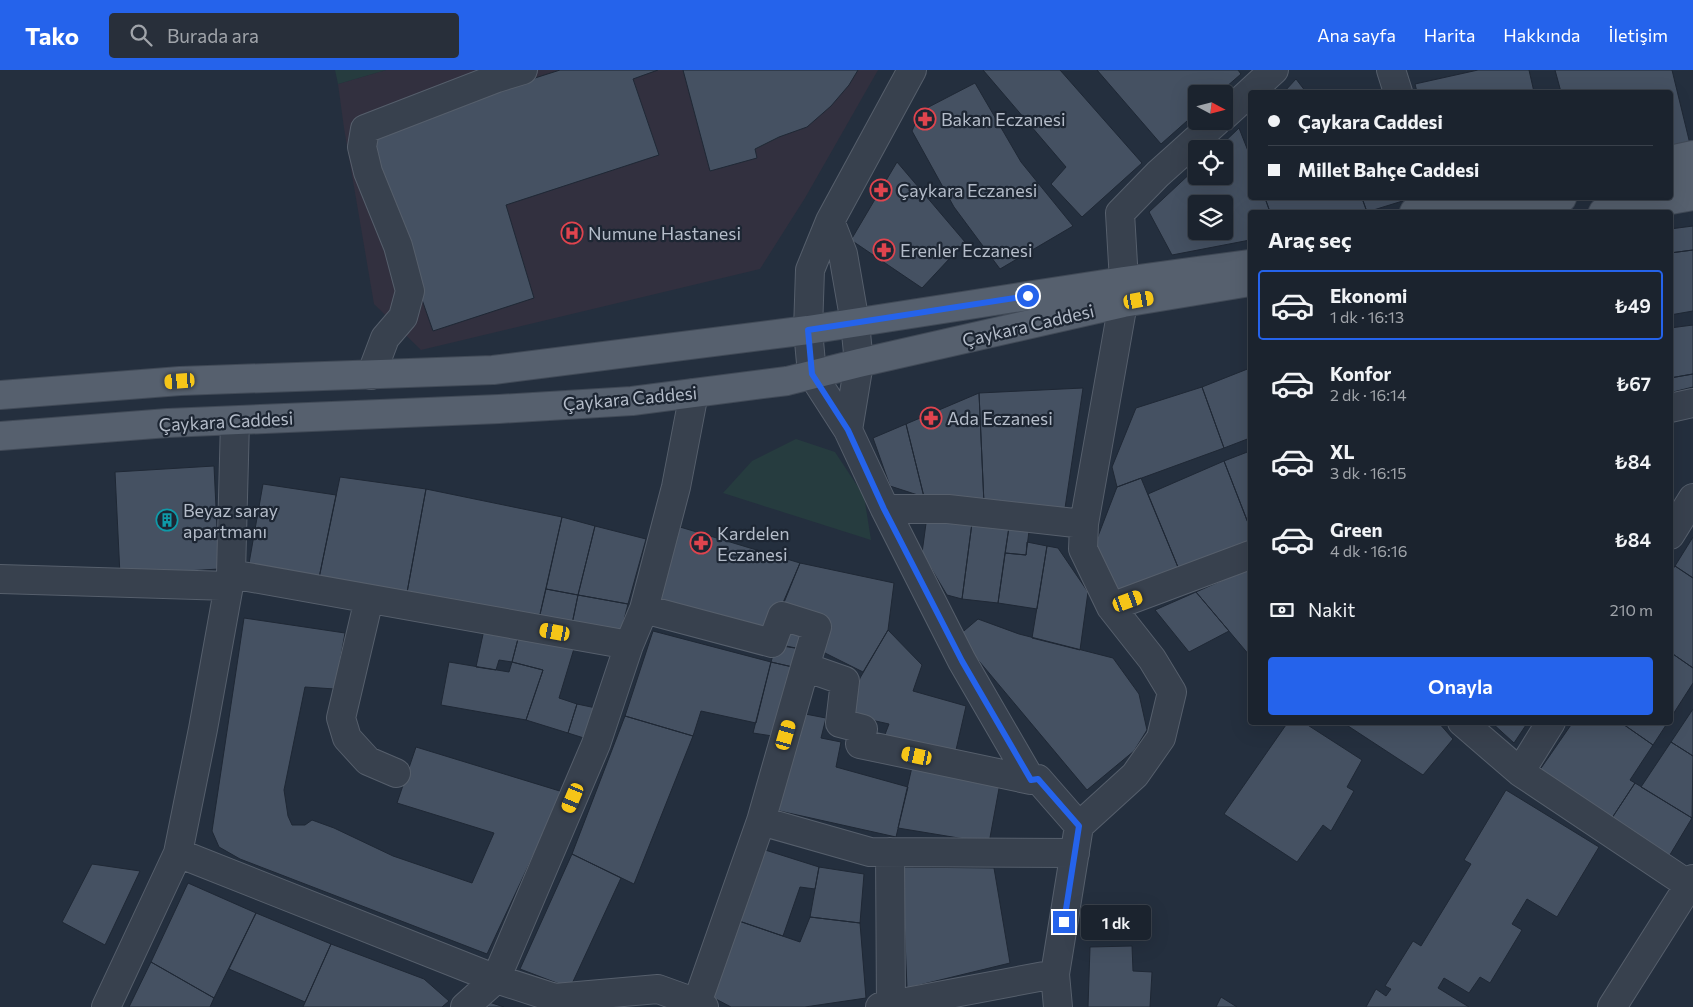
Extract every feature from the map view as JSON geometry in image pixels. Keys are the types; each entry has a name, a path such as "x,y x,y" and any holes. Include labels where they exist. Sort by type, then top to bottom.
{"main road":[{"path":"1673,159 1693,155"},
{"path":"1673,178 1693,175"},
{"path":"1673,200 1693,196"},
{"path":"1424,206 1469,200"},
{"path":"1504,210 1552,200"},
{"path":"1614,210 1670,200"},
{"name":"Çaykara Caddesi","path":"0,395 180,381 493,370 855,323 1123,292 1248,268"},
{"name":"Çaykara Caddesi","path":"0,436 168,423 518,408 632,400 788,381 1123,292"}],"street":[{"path":"371,375 385,338 403,316 410,291 398,246 368,172 362,147 365,129 497,78 523,70"},
{"path":"912,70 830,221 810,270 808,330 812,374 848,430 884,509 962,661 1031,780"},
{"path":"1391,70 1397,90"},
{"path":"1251,90 1269,72"},
{"path":"1233,107 1248,93"},
{"path":"1058,1007 1055,974 1079,826 1135,775 1161,738 1172,692 1152,659 1111,607 1083,549 1084,524 1123,292 1120,213 1158,174 1208,130"},
{"path":"830,221 843,254 855,323 859,363 848,430"},
{"path":"465,1007 496,979 596,744 629,645 644,609 676,487 694,393"},
{"path":"1673,407 1693,403"},
{"path":"106,1007 178,853 230,580 235,421"},
{"path":"1673,530 1693,498"},
{"path":"884,509 948,509 1084,524"},
{"path":"1111,607 1248,556"},
{"path":"0,579 230,580 369,599 629,645"},
{"path":"369,599 341,718 347,738 368,761 396,773"},
{"path":"178,853 496,979 555,998 623,999 658,989 700,1005 761,821 817,627 782,616 772,643 644,609"},
{"path":"805,667 845,681 840,723 863,729 860,744 1031,780 1038,779 1079,826"},
{"path":"1465,725 1520,772 1692,885 1612,1007"},
{"path":"1520,772 1549,725"},
{"path":"761,821 870,852 1075,853"},
{"path":"890,852 887,1006 1055,974"}],"shaded area":[{"name":"Numune Hastanesi","path":"386,70 878,70 805,198 760,269 421,350 374,304 338,84"}],"green space":[{"path":"335,70 386,70 338,84"},
{"path":"796,439 835,452 864,496 871,540 723,493 752,461"}],"building":[{"path":"560,70 658,70 633,79 659,155 506,205 534,298 433,331 367,143 510,86"},
{"path":"683,70 858,70 849,85 831,106 807,127 779,137 755,149 757,158 710,171"},
{"path":"983,70 1060,70 1142,163 1082,217 1051,184 1066,167"},
{"path":"1097,70 1238,70 1241,74 1228,85 1188,85 1188,120 1161,144"},
{"path":"1478,70 1529,70 1534,90 1416,90 1415,84"},
{"path":"1555,70 1672,70 1690,144 1673,148 1673,90 1560,90"},
{"path":"1296,79 1304,90 1286,90"},
{"path":"975,83 1021,162 1073,226 1000,269 954,207 912,131 921,111"},
{"path":"1239,128 1248,151 1248,200 1266,200 1269,210 1248,210 1248,240 1172,255 1149,212 1188,175 1188,185 1233,185 1233,140 1226,140"},
{"path":"897,162 965,242 922,288 851,240"},
{"path":"1266,200 1363,200 1366,210 1269,210"},
{"path":"1363,200 1406,200 1373,210 1366,210"},
{"path":"1693,226 1693,250 1673,253 1673,229"},
{"path":"1693,250 1693,311 1673,314 1673,253"},
{"path":"1693,325 1693,374 1673,377 1673,328"},
{"path":"1248,369 1248,439 1224,448 1202,387"},
{"path":"1693,374 1693,387 1673,392 1673,377"},
{"path":"1202,387 1224,448 1117,487 1112,467 1136,408"},
{"path":"1083,388 1065,508 984,504 979,393"},
{"path":"979,393 984,504 924,497 906,424"},
{"path":"906,424 924,497 890,486 873,438"},
{"path":"1248,452 1248,523 1224,461"},
{"path":"1224,461 1248,523 1248,543 1180,572 1148,494"},
{"name":"Beyaz saray apartmanı","path":"214,466 219,569 120,575 115,472"},
{"path":"340,477 426,489 406,598 318,583"},
{"path":"1141,478 1180,572 1118,596 1095,544 1117,487"},
{"path":"263,484 336,495 318,583 248,569"},
{"path":"426,489 562,517 538,623 406,598"},
{"path":"927,516 972,523 962,599 947,595 922,553"},
{"path":"562,517 595,526 578,595 546,589"},
{"path":"972,523 1009,527 998,603 962,599"},
{"path":"595,526 646,539 628,604 578,595"},
{"path":"680,527 800,563 770,633 659,603"},
{"path":"1009,527 1029,531 1026,555 1005,553"},
{"path":"1693,537 1693,578 1675,566"},
{"path":"1027,542 1047,546 1037,609 998,603 1005,553 1026,555"},
{"path":"1047,546 1058,548 1088,592 1080,650 1032,638"},
{"path":"800,563 894,583 888,630 863,672 817,649 781,610"},
{"path":"1675,566 1693,578 1693,668 1673,654 1673,569"},
{"path":"1248,569 1248,654 1196,592"},
{"path":"546,589 578,595 571,629 538,623"},
{"path":"1196,592 1229,631 1189,652 1155,610"},
{"path":"578,595 628,604 620,636 571,629"},
{"path":"244,618 345,633 335,689 305,687 284,790 288,816 292,825 305,825 312,820 334,828 393,856 472,883 494,833 397,803 416,747 563,792 487,954 240,859 219,847 212,831"},
{"path":"978,619 1019,634 1113,658 1139,694 1147,730 1134,751 1087,790 958,636"},
{"path":"485,625 520,631 512,662 499,660 496,670 476,667"},
{"path":"788,628 806,631 801,649 782,646"},
{"path":"888,630 922,665 913,691 966,706 956,750 884,737 889,724 849,715 860,678"},
{"path":"520,631 576,642 559,698 577,704 568,733 526,720 543,670 512,662"},
{"path":"653,631 771,662 756,723 701,711 693,736 625,716"},
{"path":"776,644 801,649 797,668 771,662"},
{"path":"1673,654 1693,668 1693,683 1673,714"},
{"path":"449,662 509,672 512,662 543,670 526,720 441,705"},
{"path":"771,662 797,668 779,737 753,733"},
{"path":"577,704 596,708 587,739 568,733"},
{"path":"1693,709 1693,756 1671,742"},
{"path":"800,713 826,718 821,738 841,742 836,767 908,787 896,837 775,810"},
{"path":"625,716 693,736 634,884 572,854"},
{"path":"1286,725 1308,725 1362,760 1347,787 1354,791 1331,831 1323,825 1297,862 1224,814"},
{"path":"1347,725 1441,725 1453,739 1423,775"},
{"path":"1494,725 1526,725 1514,743"},
{"path":"1571,725 1624,725 1653,745 1630,780 1635,783 1610,821 1537,774"},
{"path":"1624,725 1666,725 1653,745"},
{"path":"1671,742 1693,756 1692,818 1641,787"},
{"path":"912,767 1000,783 989,843 898,828"},
{"path":"1635,783 1692,818 1668,858 1610,821"},
{"path":"1506,790 1599,847 1557,917 1527,899 1512,924 1522,930 1490,983 1480,977 1469,993 1444,978 1438,988 1469,1007 1366,1007 1376,989 1386,996 1391,989 1385,986 1413,941 1421,946 1471,864 1464,860"},
{"path":"762,849 819,867 815,889 800,887 783,936 736,920"},
{"path":"572,854 621,878 570,988 520,969"},
{"path":"92,864 140,871 105,945 62,922"},
{"path":"819,867 864,874 860,923 810,917"},
{"path":"902,867 994,868 1010,963 907,988"},
{"path":"188,883 256,913 214,998 151,962"},
{"path":"256,913 331,944 305,1002 229,969"},
{"path":"810,917 860,923 866,998 805,1007 731,1007 712,997 736,920 800,942"},
{"path":"331,944 424,979 449,1001 442,1007 303,1007"},
{"path":"1132,946 1133,971 1152,972 1150,1007 1088,1007 1090,947"},
{"path":"151,962 214,998 210,1007 129,1007"},
{"path":"1221,997 1237,1007 1216,1007"},
{"path":"489,1002 504,1007 484,1007"}],"place":[{"name":"Bakan Eczanesi","path":"925,119"},
{"name":"Çaykara Eczanesi","path":"881,190"},
{"name":"Numune Hastanesi","path":"572,233"},
{"name":"Erenler Eczanesi","path":"884,250"},
{"name":"Ada Eczanesi","path":"931,418"},
{"name":"Beyaz saray apartmanı","path":"167,520"},
{"name":"Kardelen Eczanesi","path":"701,543"}],"route":[{"path":"1028,296 808,330 812,374 848,430 884,509 962,661 1031,780 1038,779 1079,826 1064,922"}]}
